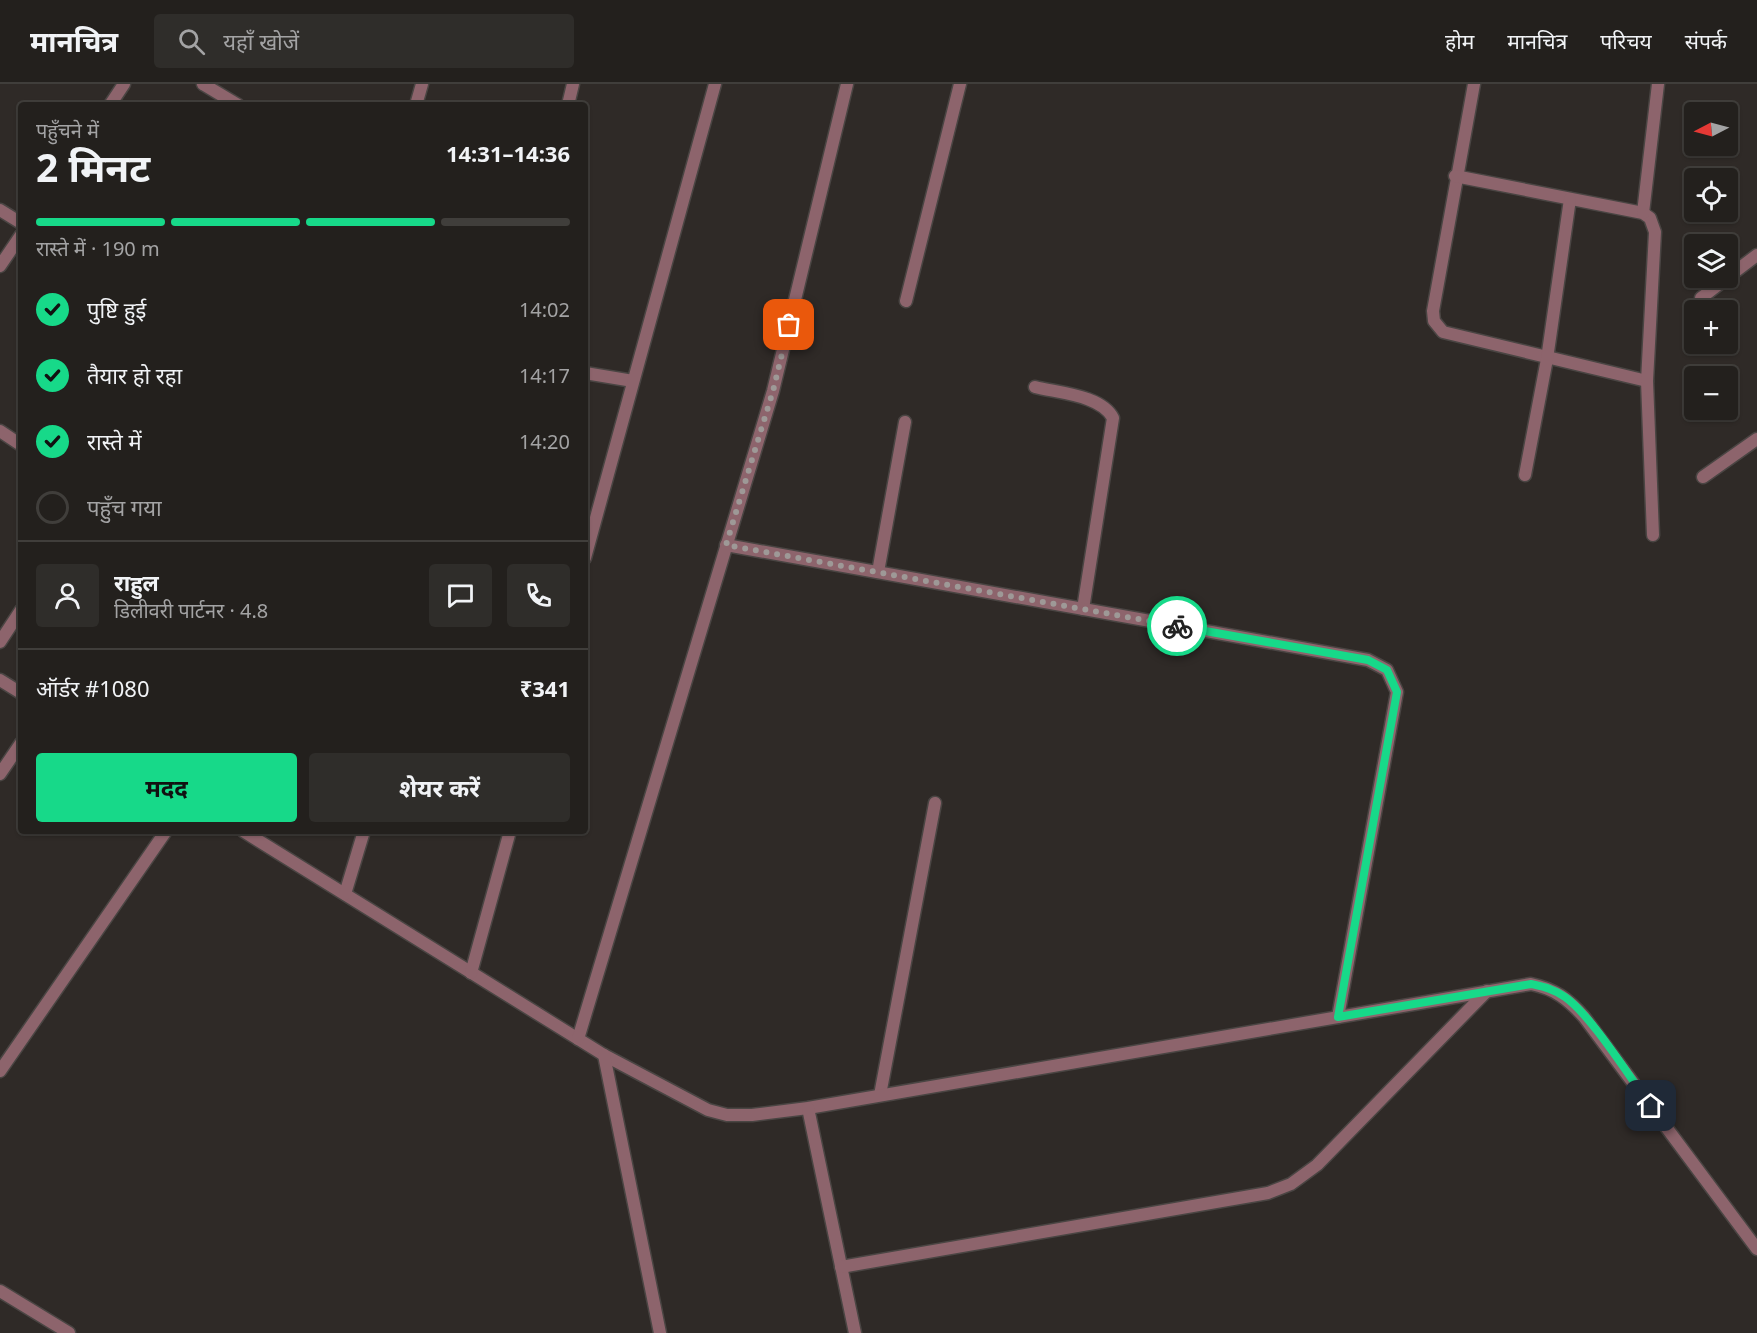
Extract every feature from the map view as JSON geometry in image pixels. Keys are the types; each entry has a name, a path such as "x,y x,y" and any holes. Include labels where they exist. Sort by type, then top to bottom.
{"street":[{"path":"112,102 124,84"},
{"path":"203,84 233,102"},
{"path":"417,102 422,84"},
{"path":"569,102 573,84"},
{"path":"588,547 715,84"},
{"path":"578,1039 773,391 847,84"},
{"path":"906,301 960,84"},
{"path":"1474,84 1455,176 1433,311 1434,321 1443,332 1547,359 1647,381"},
{"path":"1643,213 1658,84"},
{"path":"1455,176 1643,213 1650,218 1655,232 1647,381 1653,535"},
{"path":"1525,476 1547,359 1570,199"},
{"path":"0,210 18,221"},
{"path":"0,266 18,240"},
{"path":"1738,269 1757,255"},
{"path":"1701,298 1714,288"},
{"path":"588,374 633,381"},
{"path":"1035,387 1097,403 1108,409 1113,418 1083,609"},
{"path":"878,572 905,422"},
{"path":"0,432 18,443"},
{"path":"1703,477 1757,439"},
{"path":"726,545 1368,660 1387,670 1397,692 1338,1017"},
{"path":"0,642 18,615"},
{"path":"0,680 18,691"},
{"path":"0,774 18,747"},
{"path":"880,1095 934,803"},
{"path":"0,1071 164,834"},
{"path":"248,834 604,1055 708,1110 727,1115 752,1115 808,1108 1531,984 1549,988 1567,998 1584,1017 1757,1249"},
{"path":"345,894 363,834"},
{"path":"471,973 509,834"},
{"path":"841,1267 1268,1193 1291,1184 1317,1165 1487,991"},
{"path":"604,1055 660,1333"},
{"path":"808,1108 855,1333"},
{"path":"0,1291 69,1333"}],"way so far":[{"path":"789,325 773,391 726,545 1177,626"}],"route":[{"path":"1177,626 1368,660 1387,670 1397,692 1338,1017 1531,984 1549,988 1567,998 1584,1017 1651,1106"}]}
